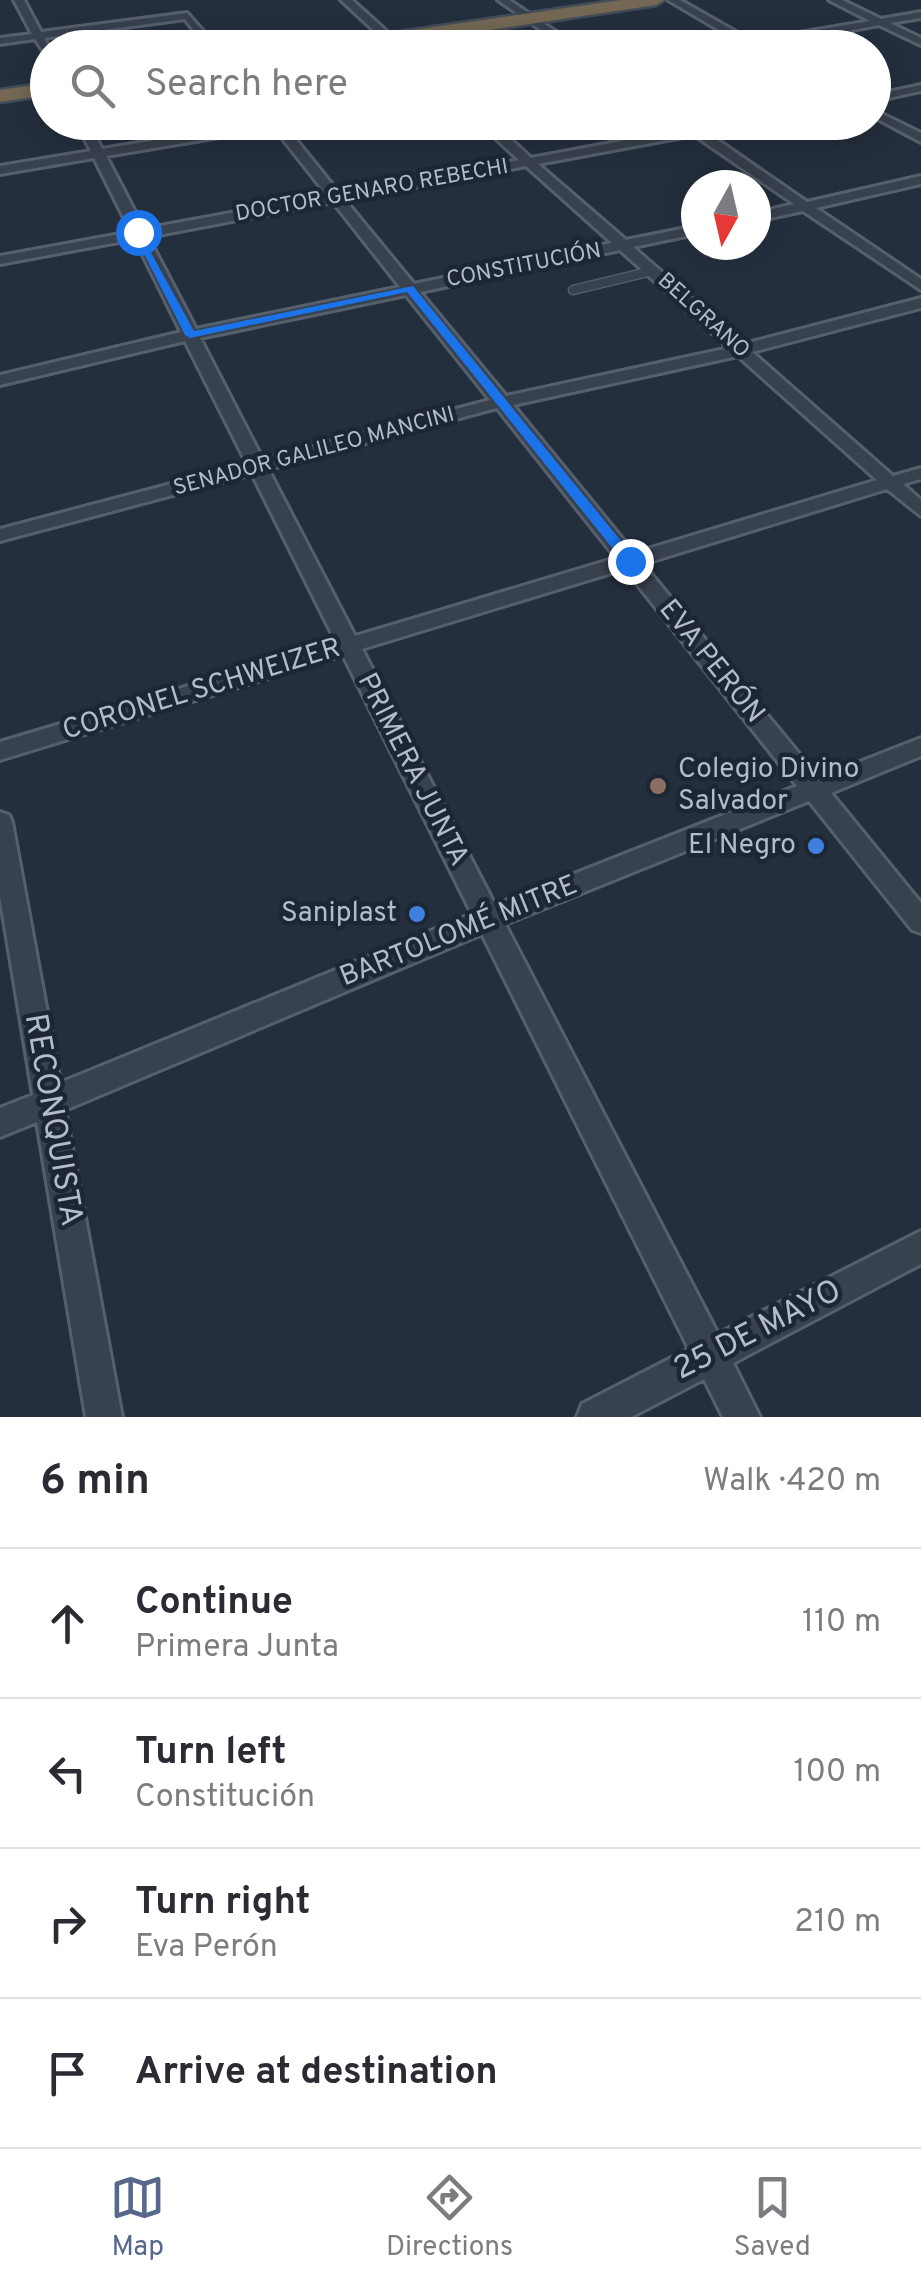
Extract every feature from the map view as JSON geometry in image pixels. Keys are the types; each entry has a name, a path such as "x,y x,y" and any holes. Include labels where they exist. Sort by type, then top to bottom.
{"highway":[{"path":"468,30 656,0"},
{"path":"0,96 30,92"}],"street":[{"path":"19,0 35,30"},
{"path":"346,0 380,30"},
{"path":"503,0 547,30"},
{"path":"673,0 725,30"},
{"path":"834,0 921,42"},
{"path":"834,30 921,15"},
{"path":"82,30 186,16 198,30"},
{"path":"0,41 30,37"},
{"path":"891,94 921,88"},
{"path":"891,121 921,138"},
{"name":"PRIMERA JUNTA","path":"91,140 742,1417"},
{"path":"0,170 177,140"},
{"name":"EVA PERÓN","path":"293,140 921,922"},
{"name":"BELGRANO","path":"504,140 921,510"},
{"name":"DOCTOR GENARO REBECHI","path":"0,260 530,163 632,140"},
{"path":"709,140 921,286"},
{"path":"771,214 921,180"},
{"name":"CONSTITUCIÓN","path":"0,380 190,335 681,233"},
{"name":"SENADOR GALILEO MANCINI","path":"0,535 501,402 741,350 921,304"},
{"name":"CORONEL SCHWEIZER","path":"0,751 921,474"},
{"name":"BARTOLOMÉ MITRE","path":"0,1123 488,919 921,747"},
{"name":"RECONQUISTA","path":"0,822 104,1417"},
{"name":"25 DE MAYO","path":"595,1417 921,1248"}],"lane":[{"path":"573,290 652,271"}],"place":[{"name":"Colegio Divino Salvador","path":"658,786"},
{"name":"El Negro","path":"816,846"},
{"name":"Saniplast","path":"417,914"}],"route":[{"path":"138,232 190,335 409,288 630,561"}]}
